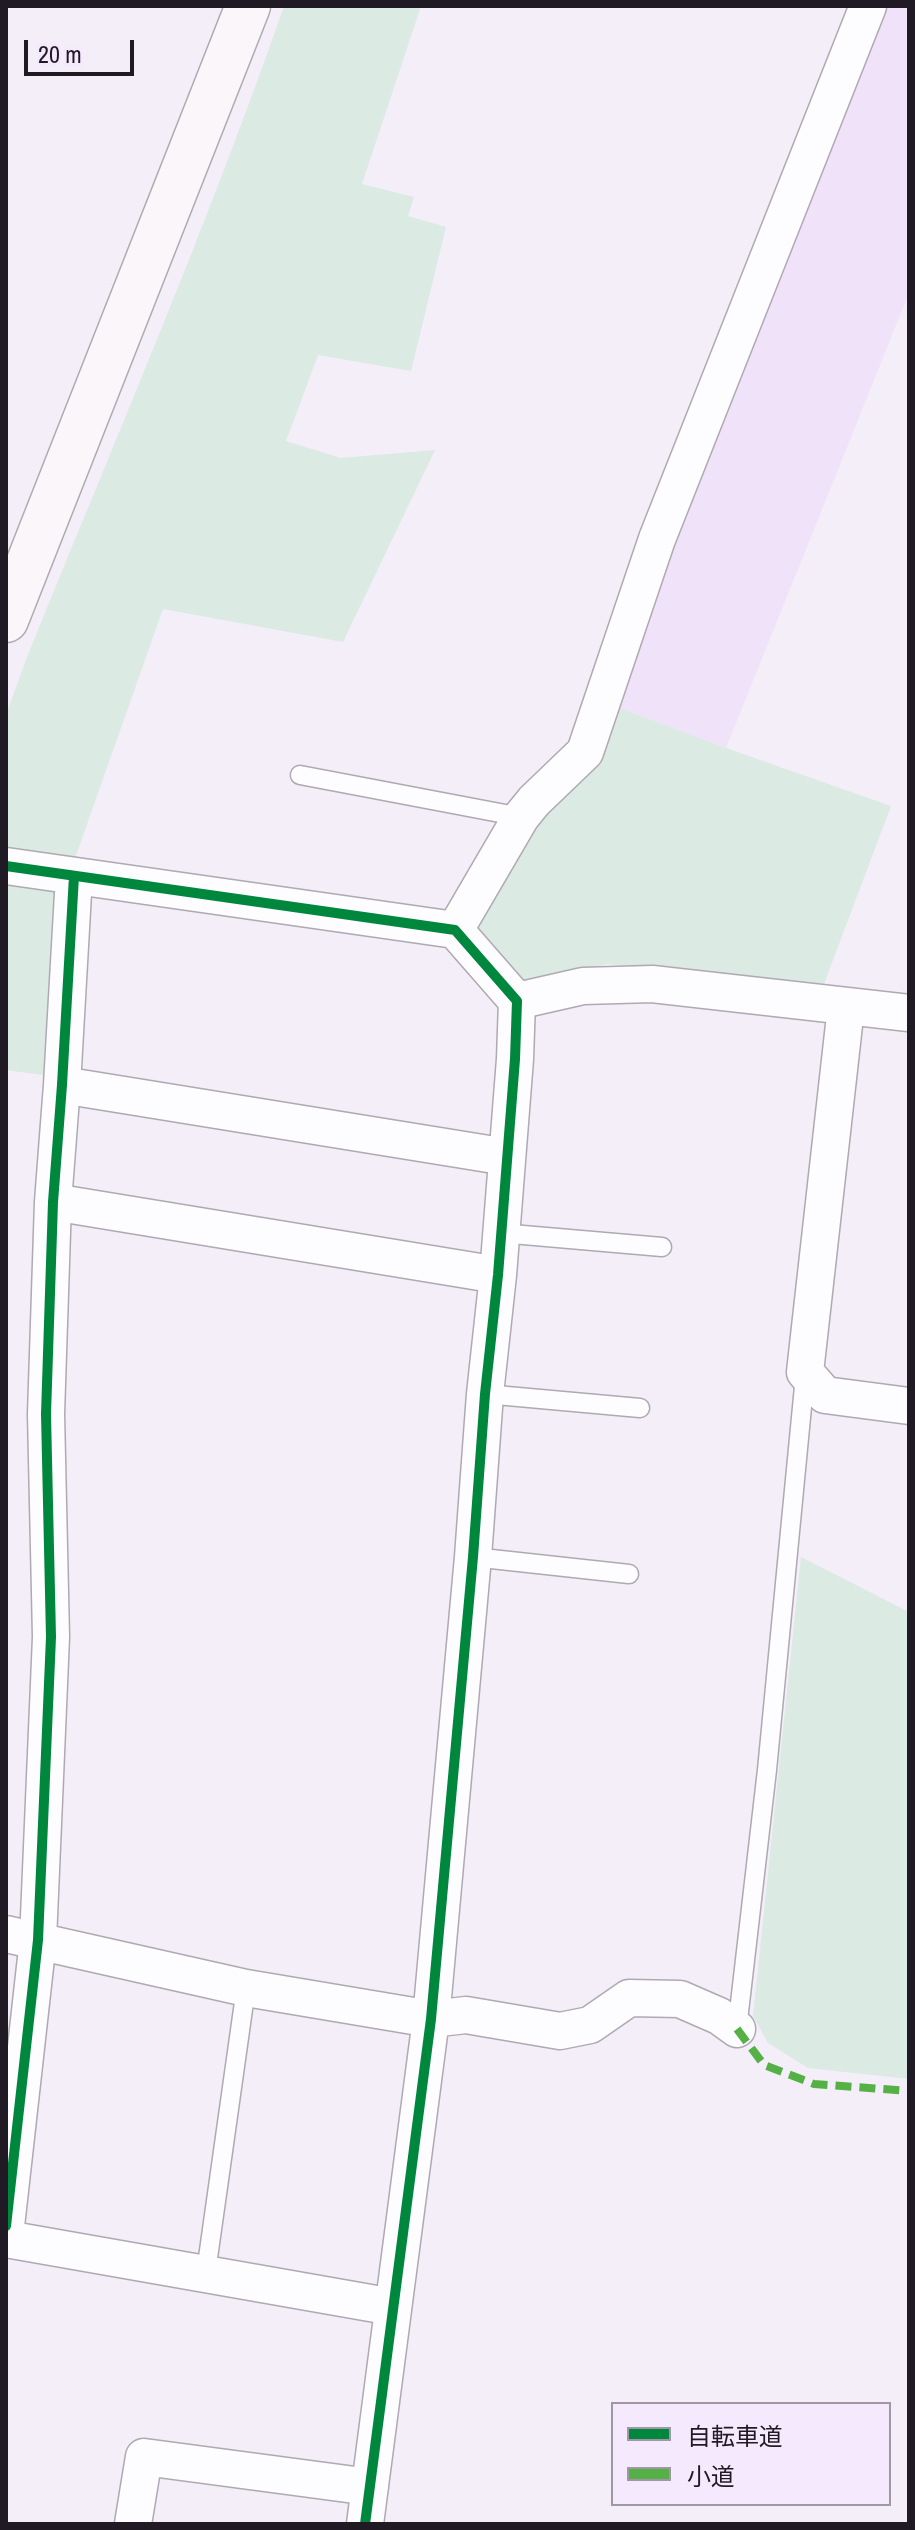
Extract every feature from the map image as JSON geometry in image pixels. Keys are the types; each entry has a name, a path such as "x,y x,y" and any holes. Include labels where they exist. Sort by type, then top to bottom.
{"street":[{"path":"6,620 248,6"},
{"path":"455,930 521,817 585,752 657,539 868,6"},
{"path":"6,866 455,930 517,1001 498,1275 431,2019 365,2524"},
{"path":"6,2226 22,1937 51,1637 46,1414 53,1202 74,876"},
{"path":"517,1001 583,986 652,984 846,1007 906,1005"},
{"path":"846,1007 805,1372 825,1395 909,1406"},
{"path":"62,1085 507,1157"},
{"path":"53,1202 498,1275"},
{"path":"22,1937 246,1988 431,2019 466,2015 560,2031 590,2025 629,1998 680,1999 719,2016 737,2029"},
{"path":"6,2239 393,2307"},
{"path":"133,2524 144,2457 370,2487"}],"lane":[{"path":"300,775 521,817"},
{"path":"500,1233 662,1247"},
{"path":"737,2029 767,1770 805,1372"},
{"path":"485,1394 640,1408"},
{"path":"473,1557 629,1574"},
{"path":"206,2272 246,1988"}],"shaded area":[{"path":"284,6 421,6 362,184 414,197 408,216 446,227 411,371 318,355 286,441 341,458 435,450 343,642 163,609 73,864 6,856 6,715 192,252"},
{"path":"879,6 909,6 909,293 726,748 612,705"},
{"path":"612,705 891,806 824,984 607,964 514,986 472,936 515,843"},
{"path":"6,878 58,884 49,1076 6,1070"},
{"path":"801,1557 909,1612 909,2079 808,2068 768,2043 753,2016"}],"marked path":[{"path":"737,2029 764,2065 814,2084 909,2091"}],"cycle path":[{"path":"6,866 455,930 517,1001 498,1275 431,2019 365,2524"},
{"path":"6,2226 38,1940 51,1637 46,1414 53,1202 74,876"}]}
